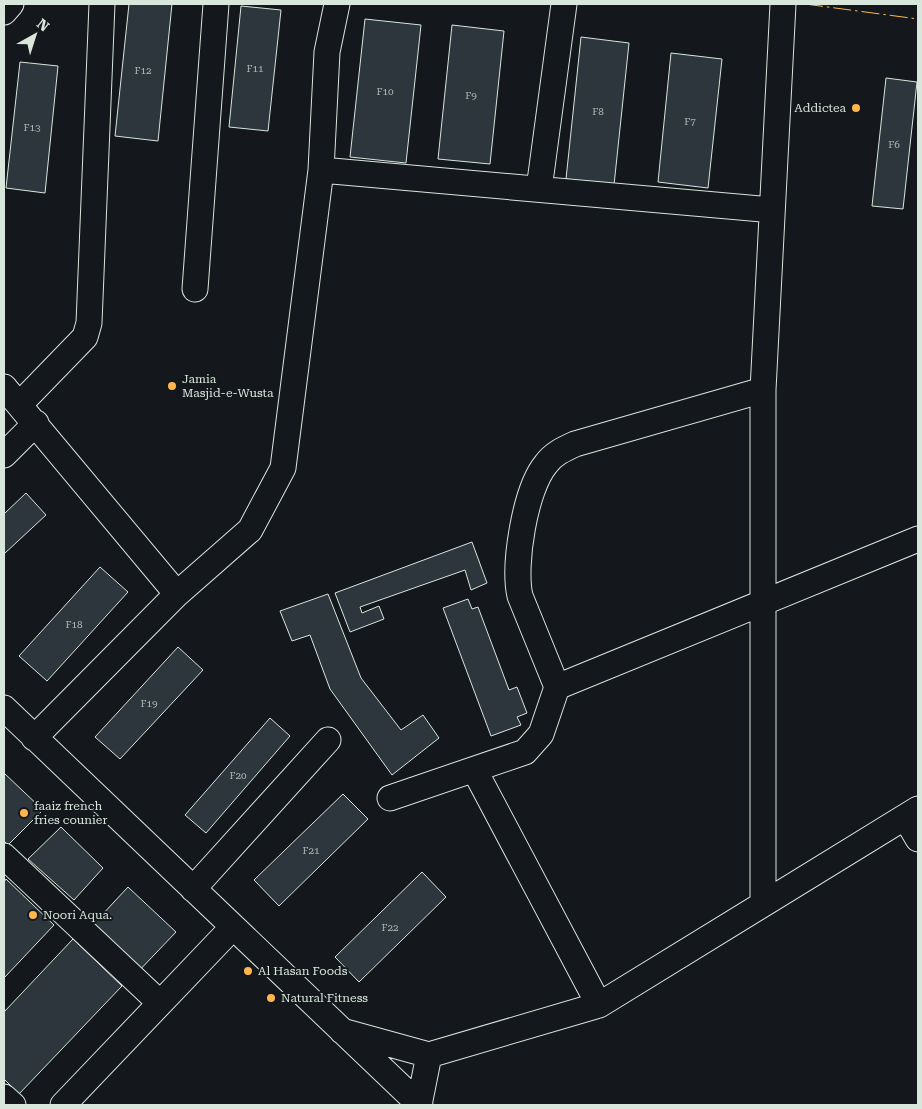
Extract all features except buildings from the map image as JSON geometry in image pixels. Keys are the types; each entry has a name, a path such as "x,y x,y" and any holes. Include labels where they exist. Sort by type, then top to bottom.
{"street":[{"path":"4,12 11,4"},
{"path":"102,4 89,323 85,337 12,395 177,594"},
{"path":"195,288 216,4"},
{"path":"34,738 177,594 250,530 283,468 321,170 327,52 337,4"},
{"path":"540,189 564,4"},
{"path":"763,904 763,390 783,4"},
{"path":"321,170 772,210"},
{"path":"390,798 475,771 525,752 541,734 556,687 520,596 517,583 517,568 527,507 534,484 545,464 559,452 575,444 763,390"},
{"path":"4,454 36,423"},
{"path":"556,687 918,539"},
{"path":"4,708 420,1105"},
{"path":"193,889 328,740"},
{"path":"475,771 599,1005"},
{"path":"342,1030 430,1055 599,1005 912,813 918,840"},
{"path":"4,856 160,1003"},
{"path":"63,1105 233,927"},
{"path":"420,1105 430,1055"},
{"path":"4,1097 13,1105"}],"power":[{"path":"805,4 918,19"}],"place":[{"name":"Addictea","path":"856,108"},
{"name":"Jamia Masjid-e-Wusta","path":"172,386"},
{"name":"faaiz french fries counier","path":"24,813"},
{"name":"Noori Aqua.","path":"33,915"},
{"name":"Al Hasan Foods","path":"248,971"},
{"name":"Natural Fitness","path":"271,998"}]}
